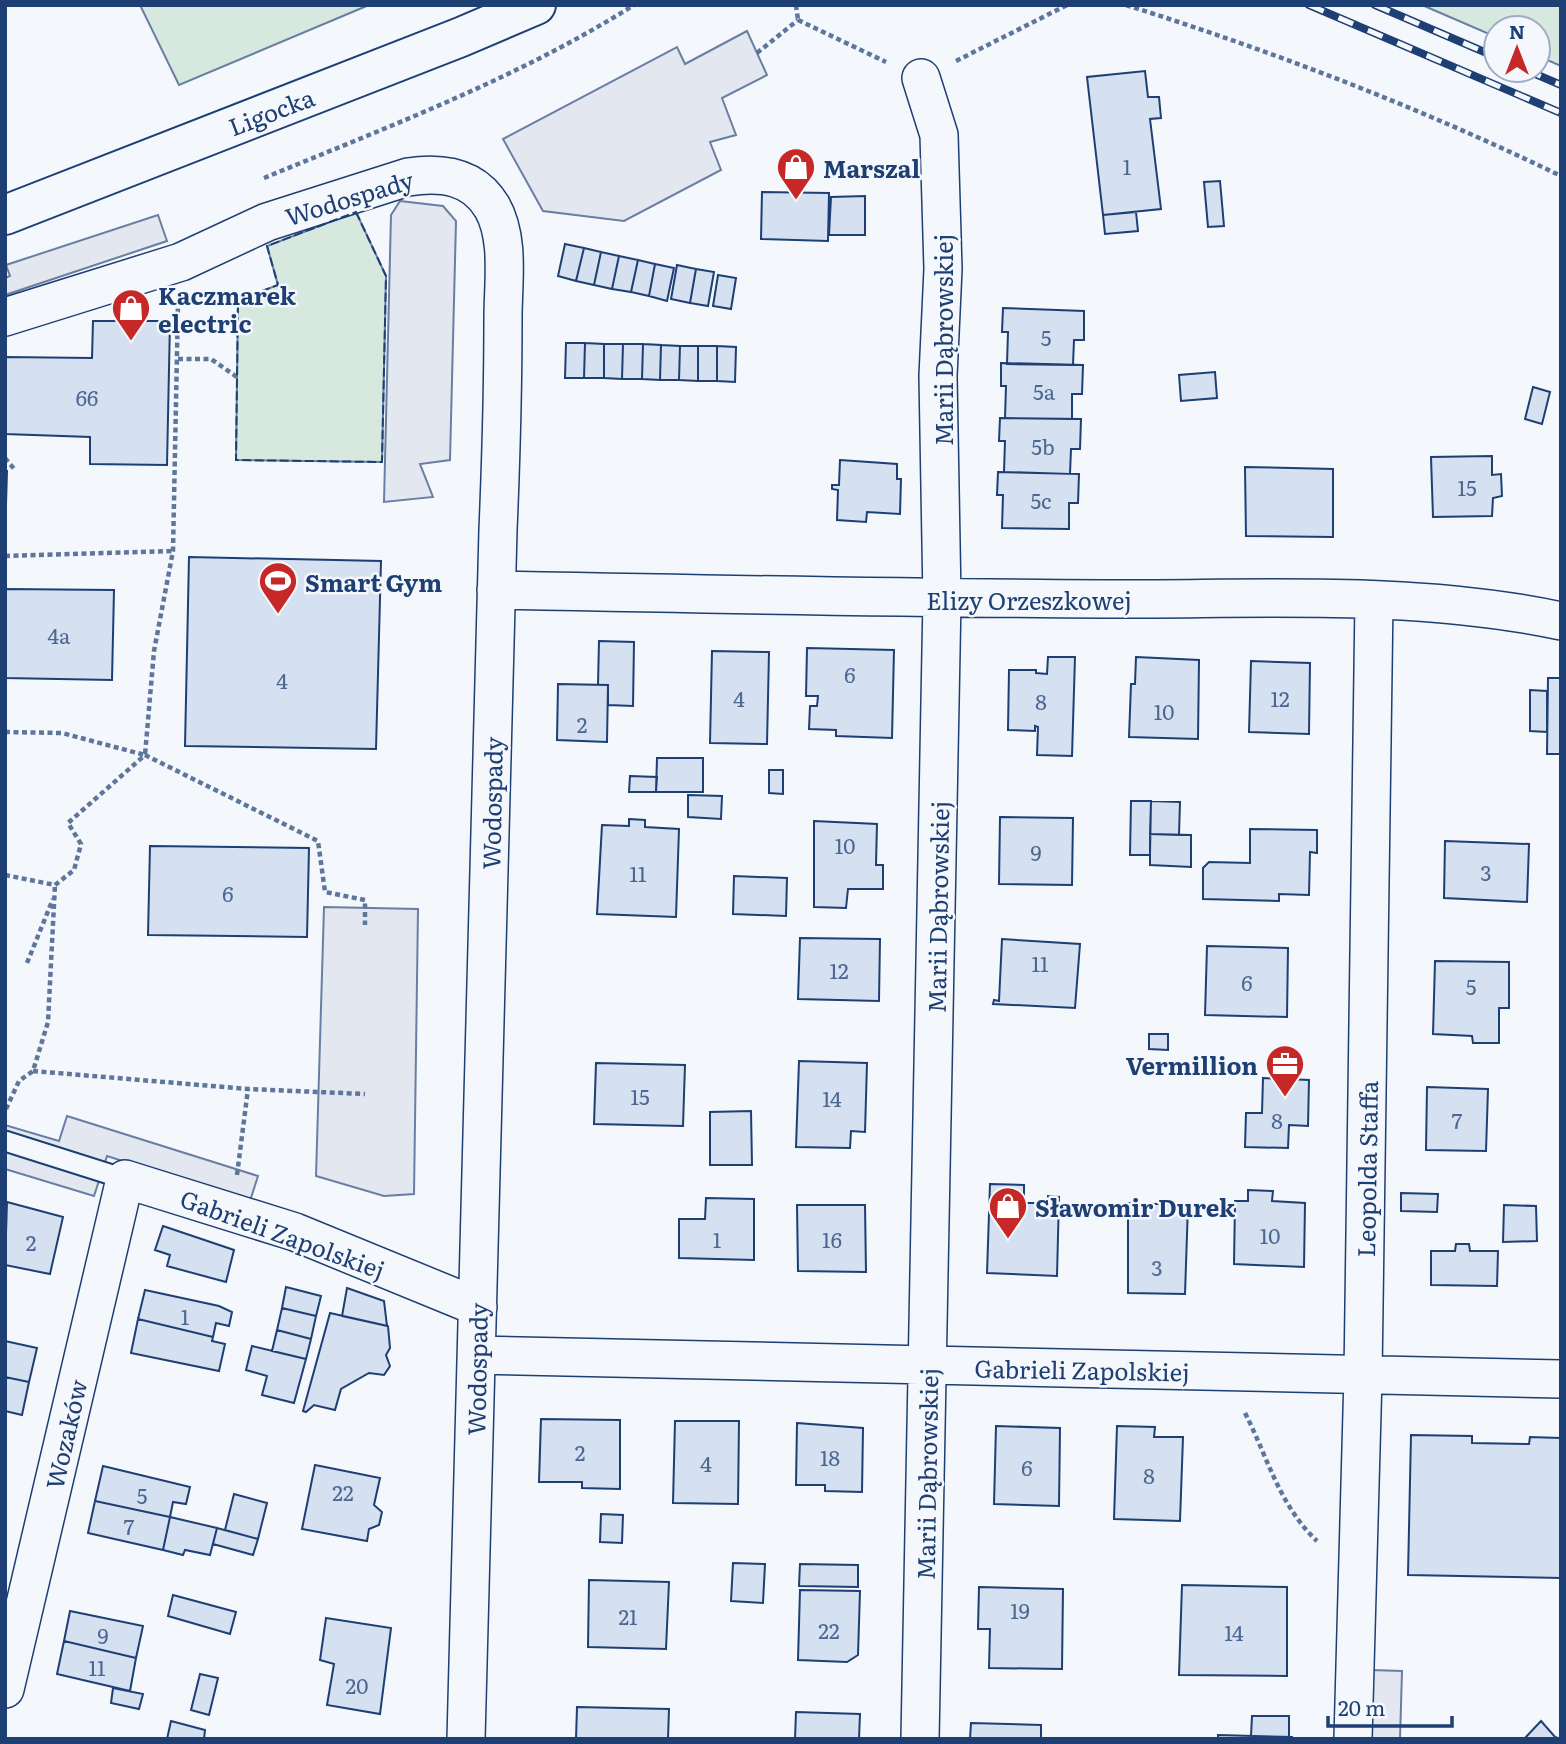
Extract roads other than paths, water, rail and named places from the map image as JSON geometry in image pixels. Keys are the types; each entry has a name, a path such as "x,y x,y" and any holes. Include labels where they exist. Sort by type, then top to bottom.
{"street":[{"name":"Ligocka","path":"5,215 536,5"},
{"name":"Marii Dąbrowskiej","path":"920,1739 943,598 938,376 943,201 939,135 921,78"},
{"name":"Wodospady","path":"5,317 180,279 267,222 408,177 449,175 470,185 482,195 497,217 503,260 503,428 496,590 466,1739"},
{"name":"Elizy Orzeszkowej","path":"496,590 943,598 1374,600 1451,603 1561,621"},
{"name":"Leopolda Staffa","path":"1353,1739 1363,1376 1374,600"},
{"name":"Gabrieli Zapolskiej","path":"125,1179 315,1239 478,1307"},
{"name":"Wozaków","path":"5,1689 15,1603 125,1179"},
{"name":"Gabrieli Zapolskiej","path":"477,1355 1561,1379"}],"lane":[{"path":"5,1141 125,1179"}],"railway":[{"path":"1309,5 1561,113"},
{"path":"1375,5 1482,51"},
{"path":"1552,81 1561,85"}],"place":[{"name":"Marszal","path":"796,201"},
{"name":"Kaczmarek electric","path":"131,342"},
{"name":"Smart Gym","path":"278,615"},
{"name":"Vermillion","path":"1285,1098"},
{"name":"Sławomir Durek","path":"1008,1240"}]}
